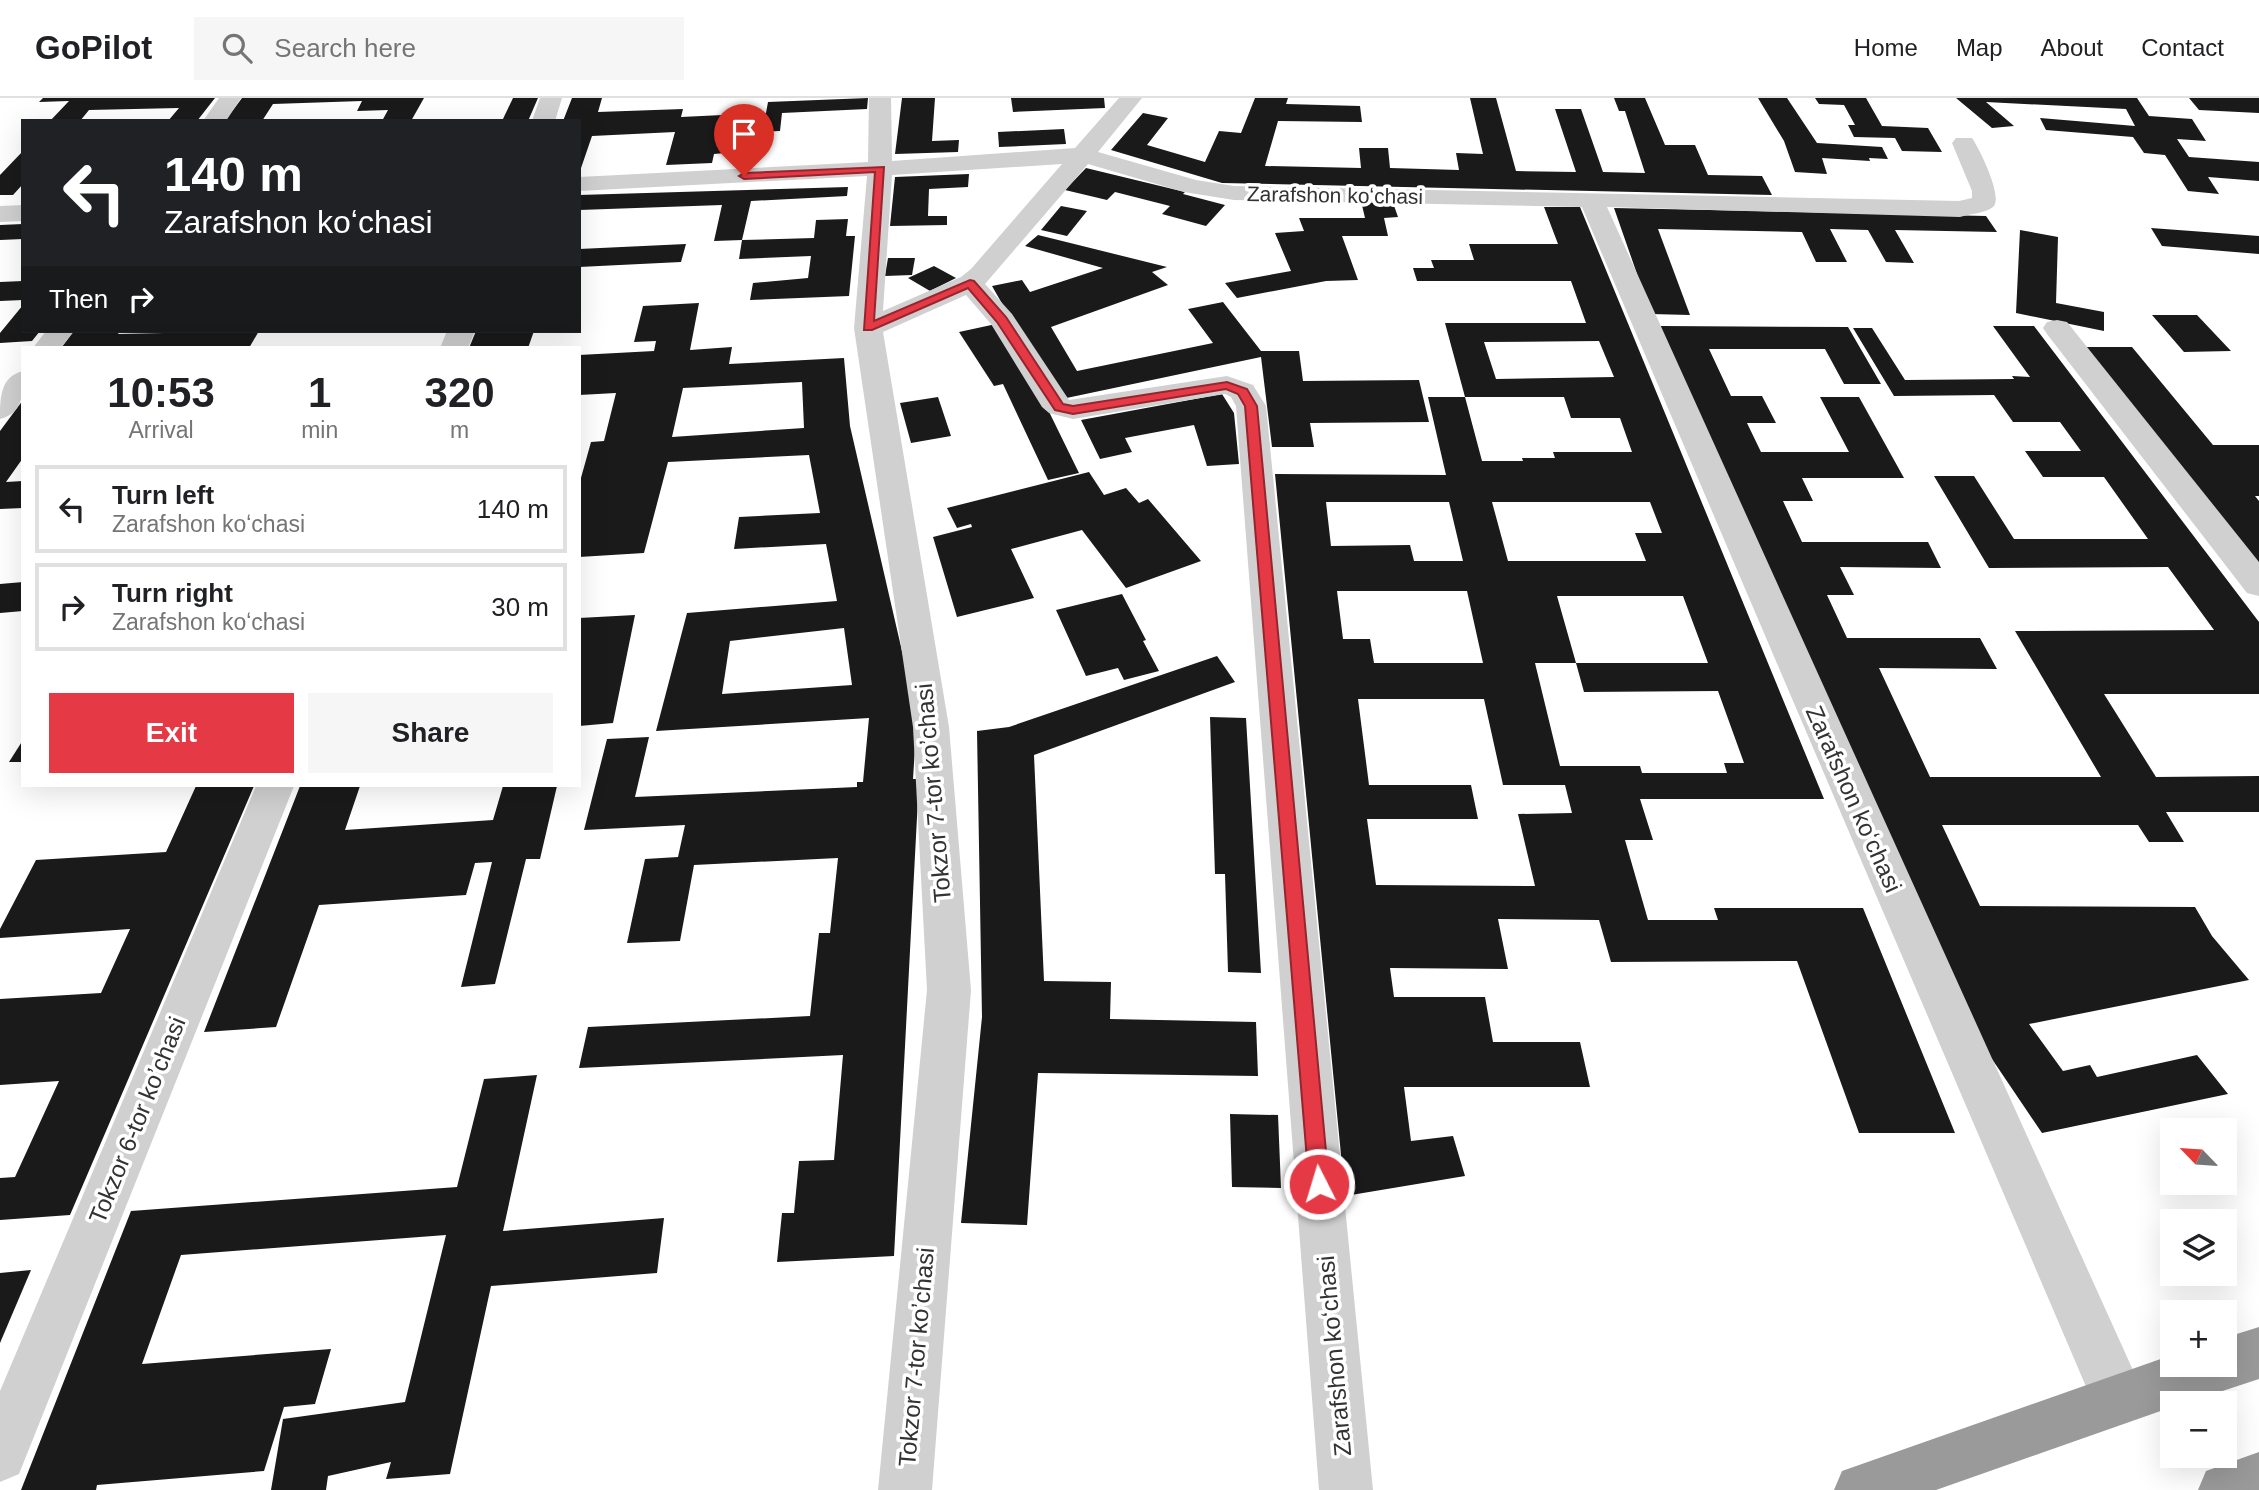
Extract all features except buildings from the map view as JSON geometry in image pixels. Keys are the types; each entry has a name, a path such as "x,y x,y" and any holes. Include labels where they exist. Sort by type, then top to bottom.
{"highway":[{"path":"2237,1360 2259,1353"},
{"path":"1861,1490 2118,1398 2185,1377"},
{"path":"2225,1490 2259,1479"}],"street":[{"path":"215,119 230,98"},
{"path":"544,119 551,98"},
{"name":"Tokzor 7-tor koʼchasi","path":"880,98 880,169 868,328 931,727 949,990 905,1490"},
{"path":"868,328 970,283 980,275 1131,98"},
{"name":"Zarafshon koʻchasi","path":"581,184 880,169 1084,155 1193,187 1234,193 1960,209 1984,202 1984,191 1964,143"},
{"name":"Zarafshon koʻchasi","path":"1591,200 2118,1398"},
{"path":"0,214 21,213"},
{"name":"Zarafshon koʻchasi","path":"970,283 1002,320 1059,407 1073,410 1227,385 1243,391 1251,406 1346,1490"},
{"path":"2057,328 2259,585"},
{"path":"0,410 21,383"},
{"name":"Tokzor 6-tor koʼchasi","path":"0,1455 275,787"}],"route":[{"path":"744,176 880,169 868,328 970,283 1002,320 1052,401 1059,407 1073,410 1227,385 1243,391 1251,406 1319,1184"}]}
